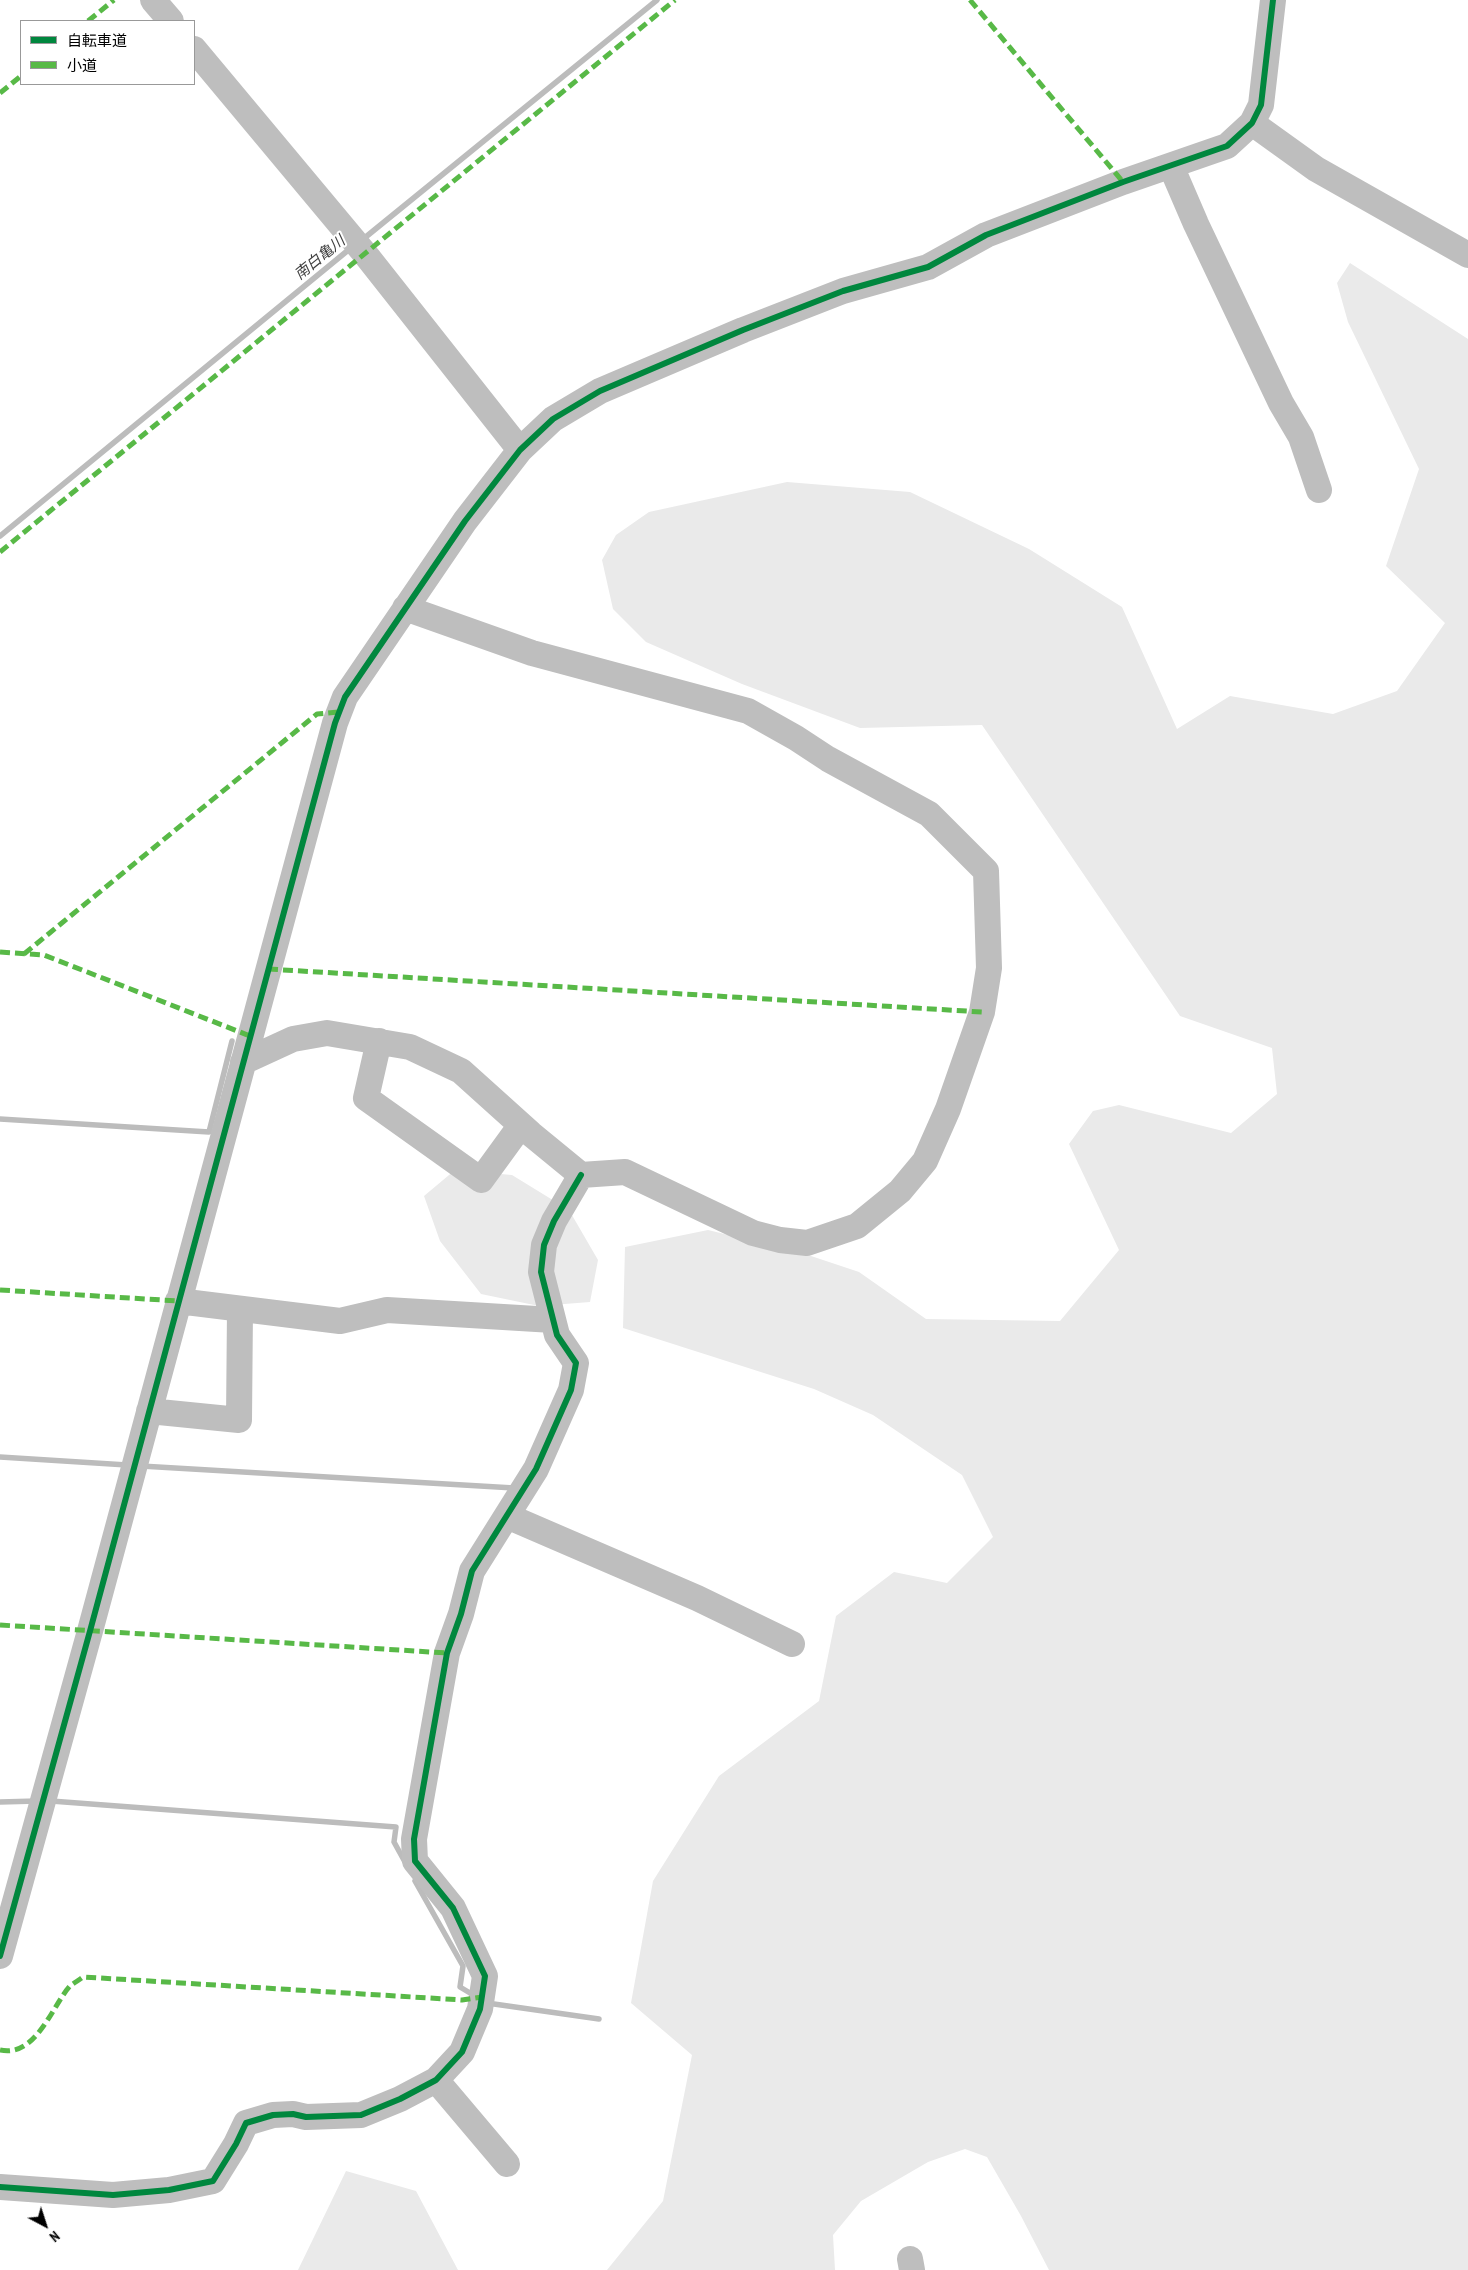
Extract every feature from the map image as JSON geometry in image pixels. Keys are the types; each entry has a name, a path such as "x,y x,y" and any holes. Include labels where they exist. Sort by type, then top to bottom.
{"street":[{"path":"153,0 170,20"},
{"path":"0,1956 334,723 345,698 465,521 520,450 553,419 600,391 743,330 843,291 928,267 986,235 1123,182 1227,146 1252,123 1262,105 1273,0"},
{"path":"195,50 366,255 520,450"},
{"path":"1252,123 1316,169 1468,255"},
{"path":"1171,166 1196,224 1281,403 1301,437 1319,490"},
{"path":"243,1062 293,1039 327,1033 410,1047 461,1071 521,1125 581,1175 625,1172 754,1232 780,1240 808,1243 857,1226 900,1191 924,1161 948,1109 982,1012 989,968 986,871 929,814 828,759 796,738 748,711 532,653 405,608"},
{"path":"380,1041 366,1098 481,1180 521,1125"},
{"path":"0,2187 113,2195 168,2190 213,2181 236,2144 246,2123 274,2114 293,2114 306,2117 362,2115 400,2099 436,2080 462,2052 480,2010 486,1976 453,1908 414,1861 414,1838 447,1652 461,1614 472,1571 536,1468 570,1390 576,1363 557,1334 541,1272 544,1245 554,1221 581,1175"},
{"path":"178,1302 340,1321 387,1310 553,1320"},
{"path":"149,1411 239,1420 240,1309"},
{"path":"507,1516 697,1598 792,1644"},
{"path":"436,2080 507,2164"}],"shaded area":[{"path":"1350,263 1468,339 1468,2270 1049,2270 987,2157 965,2149 928,2162 861,2201 833,2235 835,2270 607,2270 663,2201 692,2055 631,2003 653,1881 719,1776 819,1701 836,1616 894,1572 947,1583 993,1537 962,1475 873,1415 814,1389 623,1328 625,1247 708,1230 802,1253 859,1272 926,1319 1060,1321 1119,1250 1069,1144 1093,1111 1119,1105 1231,1133 1277,1094 1272,1048 1180,1016 982,725 860,728 742,684 646,642 613,609 602,560 616,535 649,512 787,482 910,492 1029,549 1122,607 1177,729 1230,696 1333,714 1397,691 1445,623 1386,566 1419,469 1348,322 1337,283"},
{"path":"455,1170 512,1175 569,1210 598,1260 590,1302 539,1306 481,1294 440,1241 424,1196"},
{"path":"346,2171 416,2191 458,2270 298,2270"}],"waterway":[{"name":"南白亀川","path":"362,240 657,0"},
{"name":"南白亀川","path":"0,536 352,247"},
{"path":"0,1119 209,1132 232,1041"},
{"path":"0,1457 127,1465"},
{"path":"141,1466 514,1488"},
{"path":"0,1802 37,1801"},
{"path":"51,1801 396,1827 394,1842 405,1862"},
{"path":"415,1881 463,1966 460,1987 475,1996"},
{"path":"487,2003 599,2019"}],"marked path":[{"path":"89,20 114,0"},
{"path":"0,552 675,0"},
{"path":"970,0 1123,182"},
{"path":"0,93 20,77"},
{"path":"24,954 317,714 339,712"},
{"path":"0,952 44,955 250,1036"},
{"path":"268,969 982,1012"},
{"path":"0,1290 178,1301"},
{"path":"0,1625 447,1653"},
{"path":"0,2050 13,2050 24,2046 33,2039 70,1986 83,1977 462,2000 482,1997"}],"cycle path":[{"path":"0,1956 90,1631 335,723 345,697 465,521 520,450 553,419 600,391 743,330 843,291 928,267 986,235 1123,182 1227,146 1252,123 1261,105 1273,0"},
{"path":"0,2187 113,2195 169,2190 213,2181 236,2144 246,2123 273,2115 293,2114 306,2117 361,2115 400,2099 436,2080 462,2052 480,2009 485,1976 453,1908 415,1861 414,1839 447,1653 461,1614 472,1571 536,1469 571,1390 576,1363 557,1335 541,1272 544,1245 554,1221 581,1175"}]}
